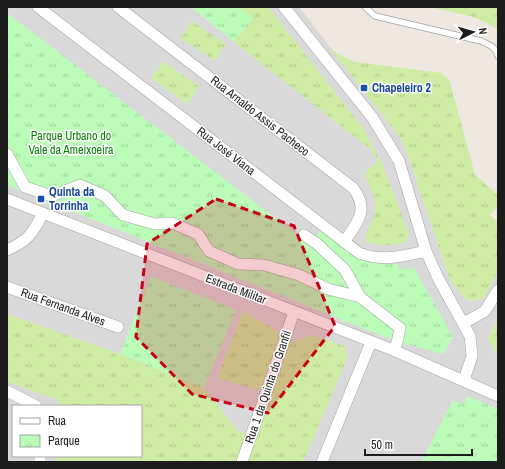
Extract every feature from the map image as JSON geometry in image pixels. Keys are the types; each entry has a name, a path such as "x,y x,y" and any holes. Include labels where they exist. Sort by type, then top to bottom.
{"street":[{"name":"Rua José Viana","path":"38,7 359,253 371,258 384,259 426,251"},
{"name":"Rua Arnaldo Assis Pacheco","path":"118,7 353,188 360,196 362,207 360,218 344,242"},
{"path":"284,7 372,117 399,161 426,251 438,278 470,336 472,356 464,380"},
{"path":"7,154 25,187 52,196 80,185 105,196 123,215 155,224 172,223 198,234 209,251 238,264 264,265 299,275 328,289 360,297"},
{"name":"Estrada Militar","path":"7,199 393,350 498,396"},
{"path":"7,250 26,240 34,233 43,213"},
{"path":"304,235 344,270 360,297 400,328 397,343 393,350"},
{"name":"Rua Fernanda Alves","path":"7,287 118,327"},
{"path":"464,323 485,311 498,290"},
{"name":"Rua 1 da Quinta do Granfil","path":"242,462 294,312"},
{"path":"322,462 371,342"},
{"path":"9,393 34,405"}],"lane":[{"path":"365,7 375,16 481,41 490,45 497,52 498,56"}],"highlighted area":[{"path":"216,199 294,226 335,326 268,413 192,394 136,337 147,244"}],"shaded area":[{"path":"7,7 299,7 403,141 450,280 468,301 483,299 498,271 498,317 488,338 498,357 498,462 7,462 7,185 397,342 398,264 371,263 353,256 321,230 309,245 7,13"}],"green space":[{"path":"191,7 239,7 253,18 234,42"},
{"path":"239,7 268,7 363,128 382,163 409,235 404,243 384,246 366,242 369,227 376,207 364,174 378,160 370,149 234,42 253,18"},
{"path":"430,7 498,7 498,29 474,17"},
{"name":"Parque Urbano do Vale da Ameixoeira","path":"7,13 309,244 321,230 348,252 364,260 384,264 398,264 399,269 414,268 453,337 444,354 397,342 7,185"},
{"path":"192,21 226,44 215,61 180,38"},
{"path":"328,46 338,54 355,62 441,73 449,79 475,175 498,195 498,206 490,215 498,222 498,271 483,299 468,301 450,280 403,141"},
{"path":"163,61 199,86 187,104 151,78"},
{"path":"151,276 236,310 204,388 120,354"},
{"path":"243,310 294,342 312,335 345,346 347,359 303,462 56,462 56,457 142,457 142,405 58,405 59,400 7,382 7,314 120,354 204,388 238,431 256,437 272,394 217,378"},
{"path":"498,317 498,357 488,338"},
{"path":"467,396 498,409 498,462 421,462 453,401 464,404"}],"place":[{"name":"Chapeleiro 2","path":"364,88"},
{"name":"Quinta da Torrinha","path":"41,199"}]}
